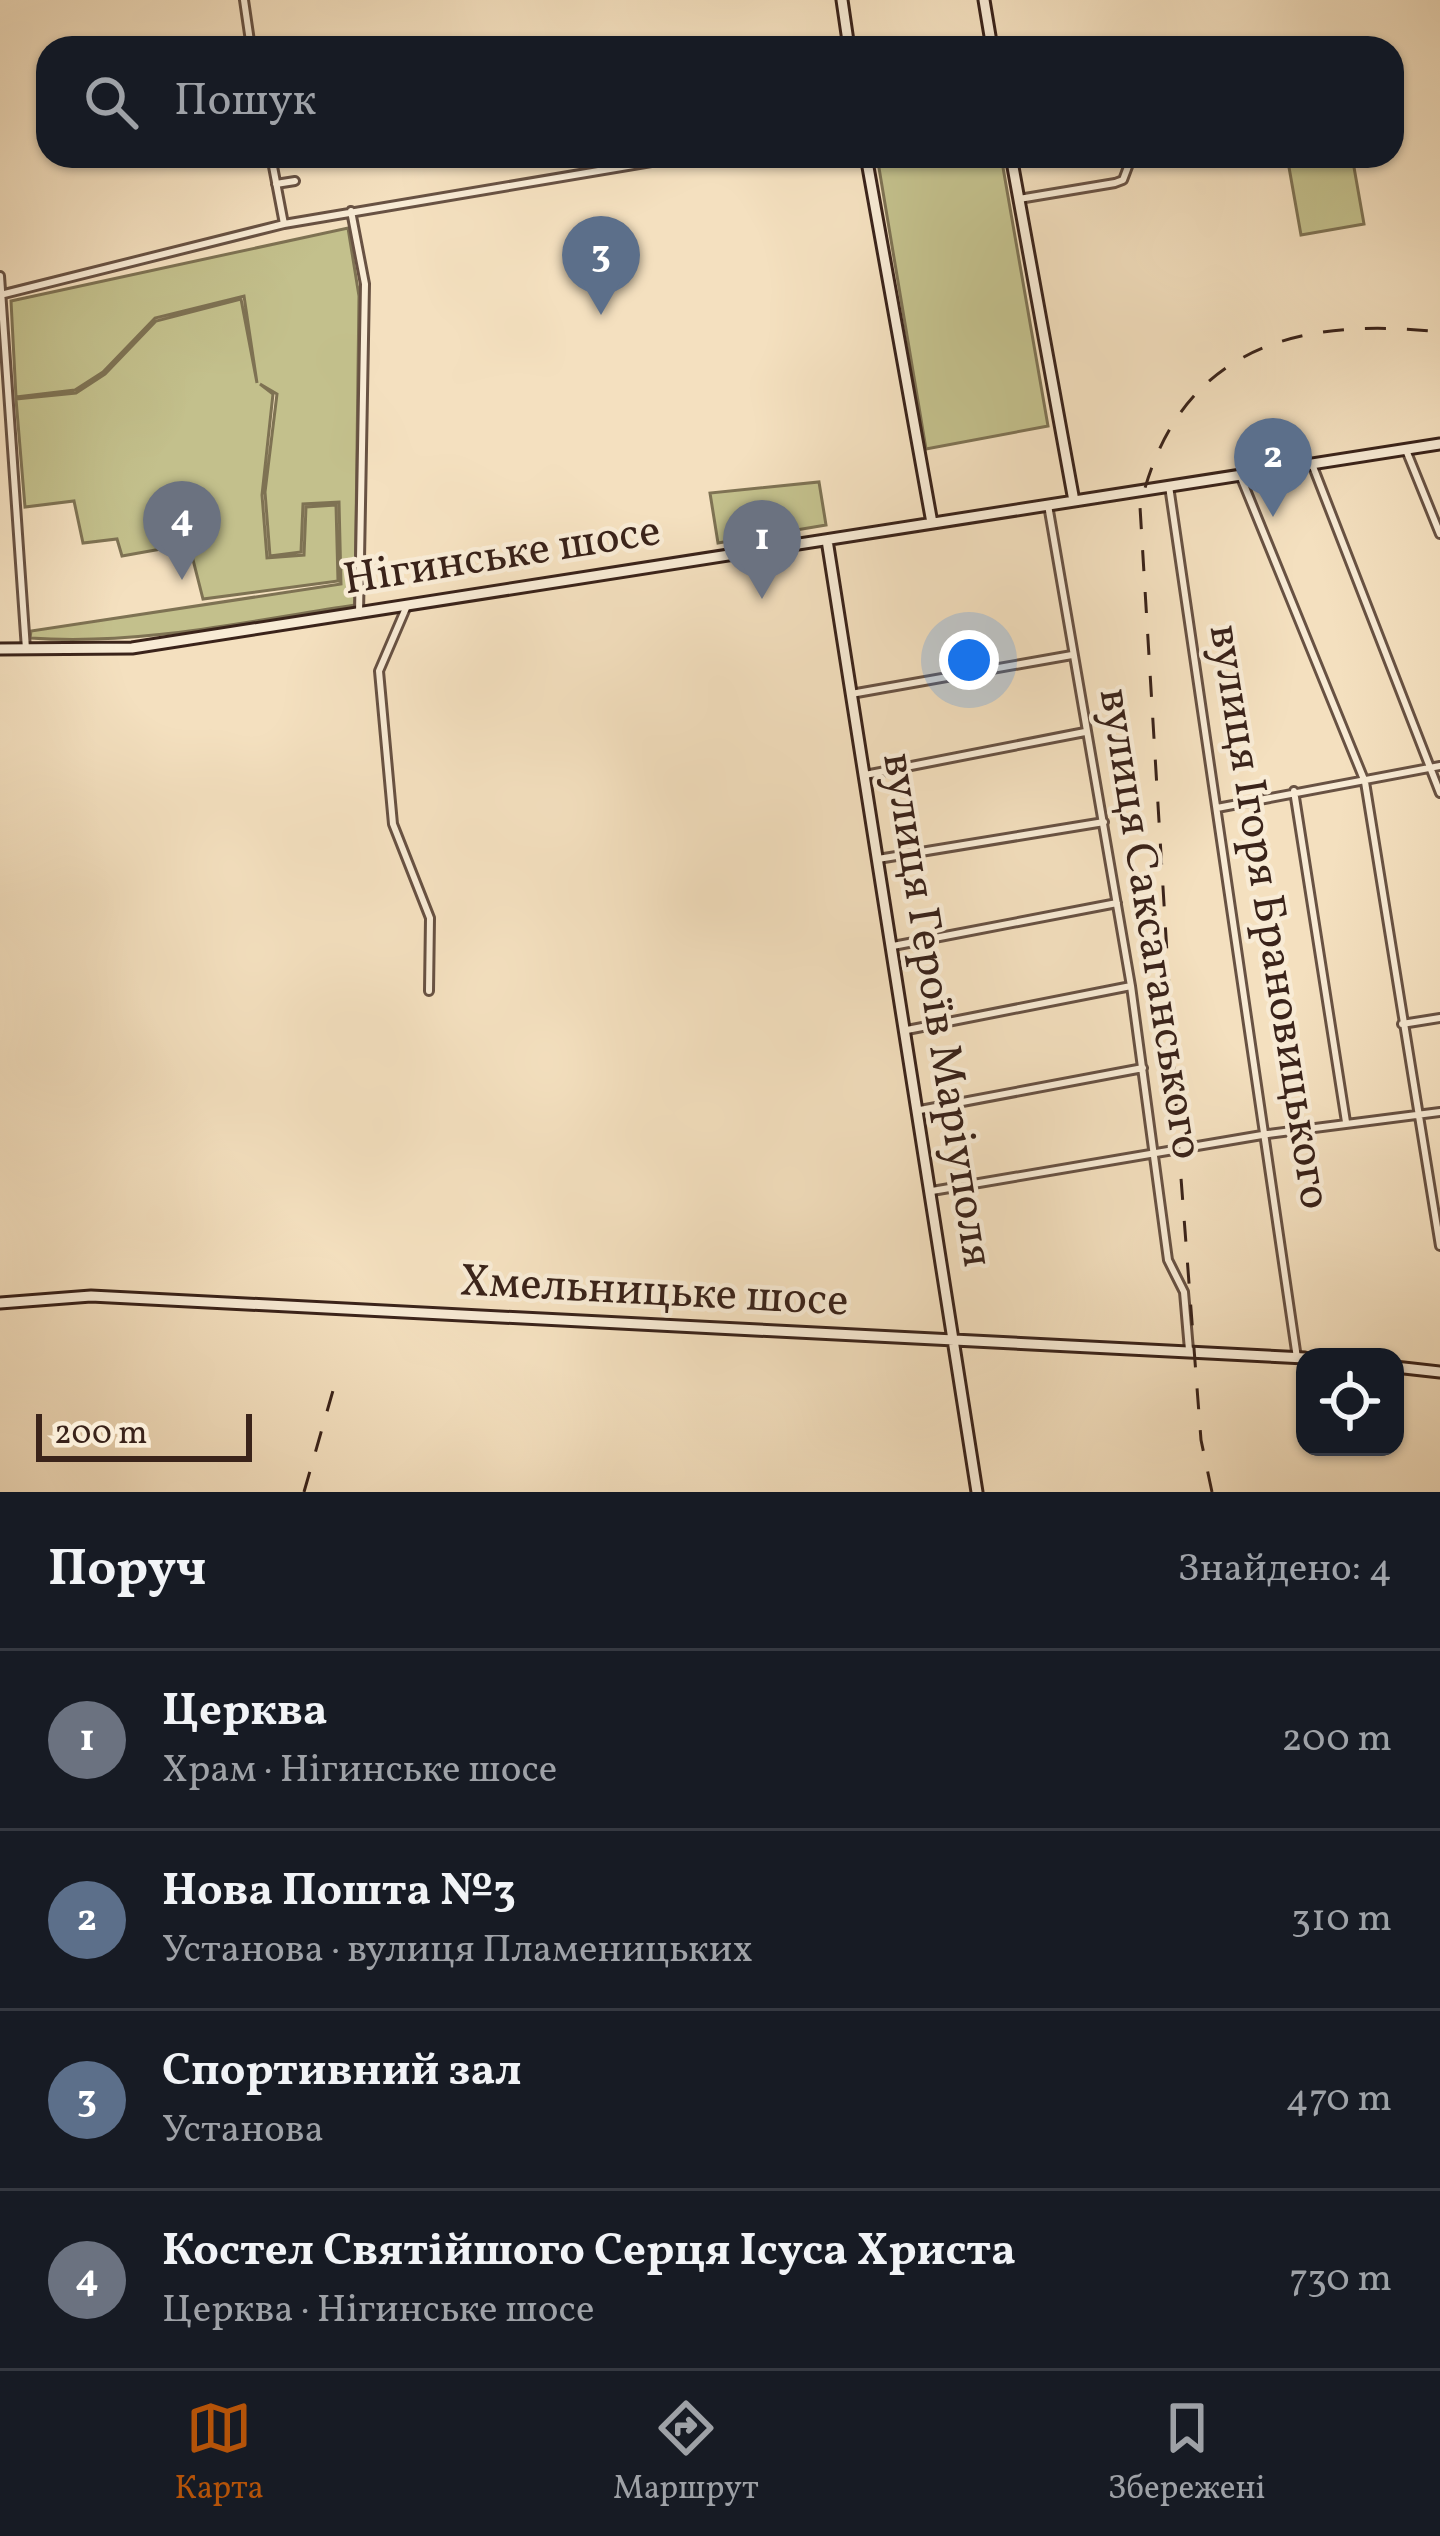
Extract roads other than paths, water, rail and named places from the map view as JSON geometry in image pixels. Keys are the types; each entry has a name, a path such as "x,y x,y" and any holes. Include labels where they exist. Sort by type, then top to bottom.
{"main road":[{"path":"842,0 847,36"},
{"path":"984,0 990,36"},
{"path":"868,168 932,523"},
{"path":"1013,168 1074,501"},
{"name":"Нігинське шосе","path":"0,649 132,648 1440,444"},
{"name":"вулиця Героїв Маріуполя","path":"827,540 920,1110 976,1492"},
{"name":"Хмельницьке шосе","path":"0,1303 91,1296 1296,1358"},
{"path":"1404,1368 1440,1372"}],"street":[{"path":"244,0 249,36"},
{"path":"273,168 284,224"},
{"path":"1,295 284,224 616,168"},
{"path":"1019,199 1115,183 1123,180 1128,168"},
{"path":"276,184 295,181"},
{"path":"351,212 365,284 359,615"},
{"path":"0,276 26,649"},
{"path":"1406,450 1440,534"},
{"path":"1312,464 1440,793"},
{"path":"1240,475 1365,782 1402,1024 1435,1183 1440,1246"},
{"name":"вулиця Ігоря Брановицького","path":"1169,486 1300,1348"},
{"name":"вулиця Саксаганського","path":"1048,505 1131,986 1169,1267 1184,1295 1190,1350"},
{"path":"406,608 379,671 393,824 430,918 429,991"},
{"path":"851,694 1072,655"},
{"path":"864,775 1085,732"},
{"path":"1217,808 1440,766"},
{"path":"1294,791 1346,1122"},
{"path":"878,859 1104,822"},
{"path":"892,946 1117,903"},
{"path":"907,1030 1131,986"},
{"path":"1402,1024 1440,1018"},
{"path":"920,1110 1143,1068"},
{"path":"932,1190 1346,1122 1440,1112"}],"railway":[{"path":"1212,1492 1201,1440 1179,1152 1140,507 1158,453 1182,410 1213,378 1250,354 1292,338 1338,330 1440,332"},
{"path":"304,1492 334,1387"}],"place":[{"name":"Спортивний зал","path":"601,315"},
{"name":"Нова Пошта №3","path":"1273,517"},
{"name":"Костел Святійшого Серця Ісуса Христа","path":"182,580"},
{"name":"Церква","path":"762,599"}]}
